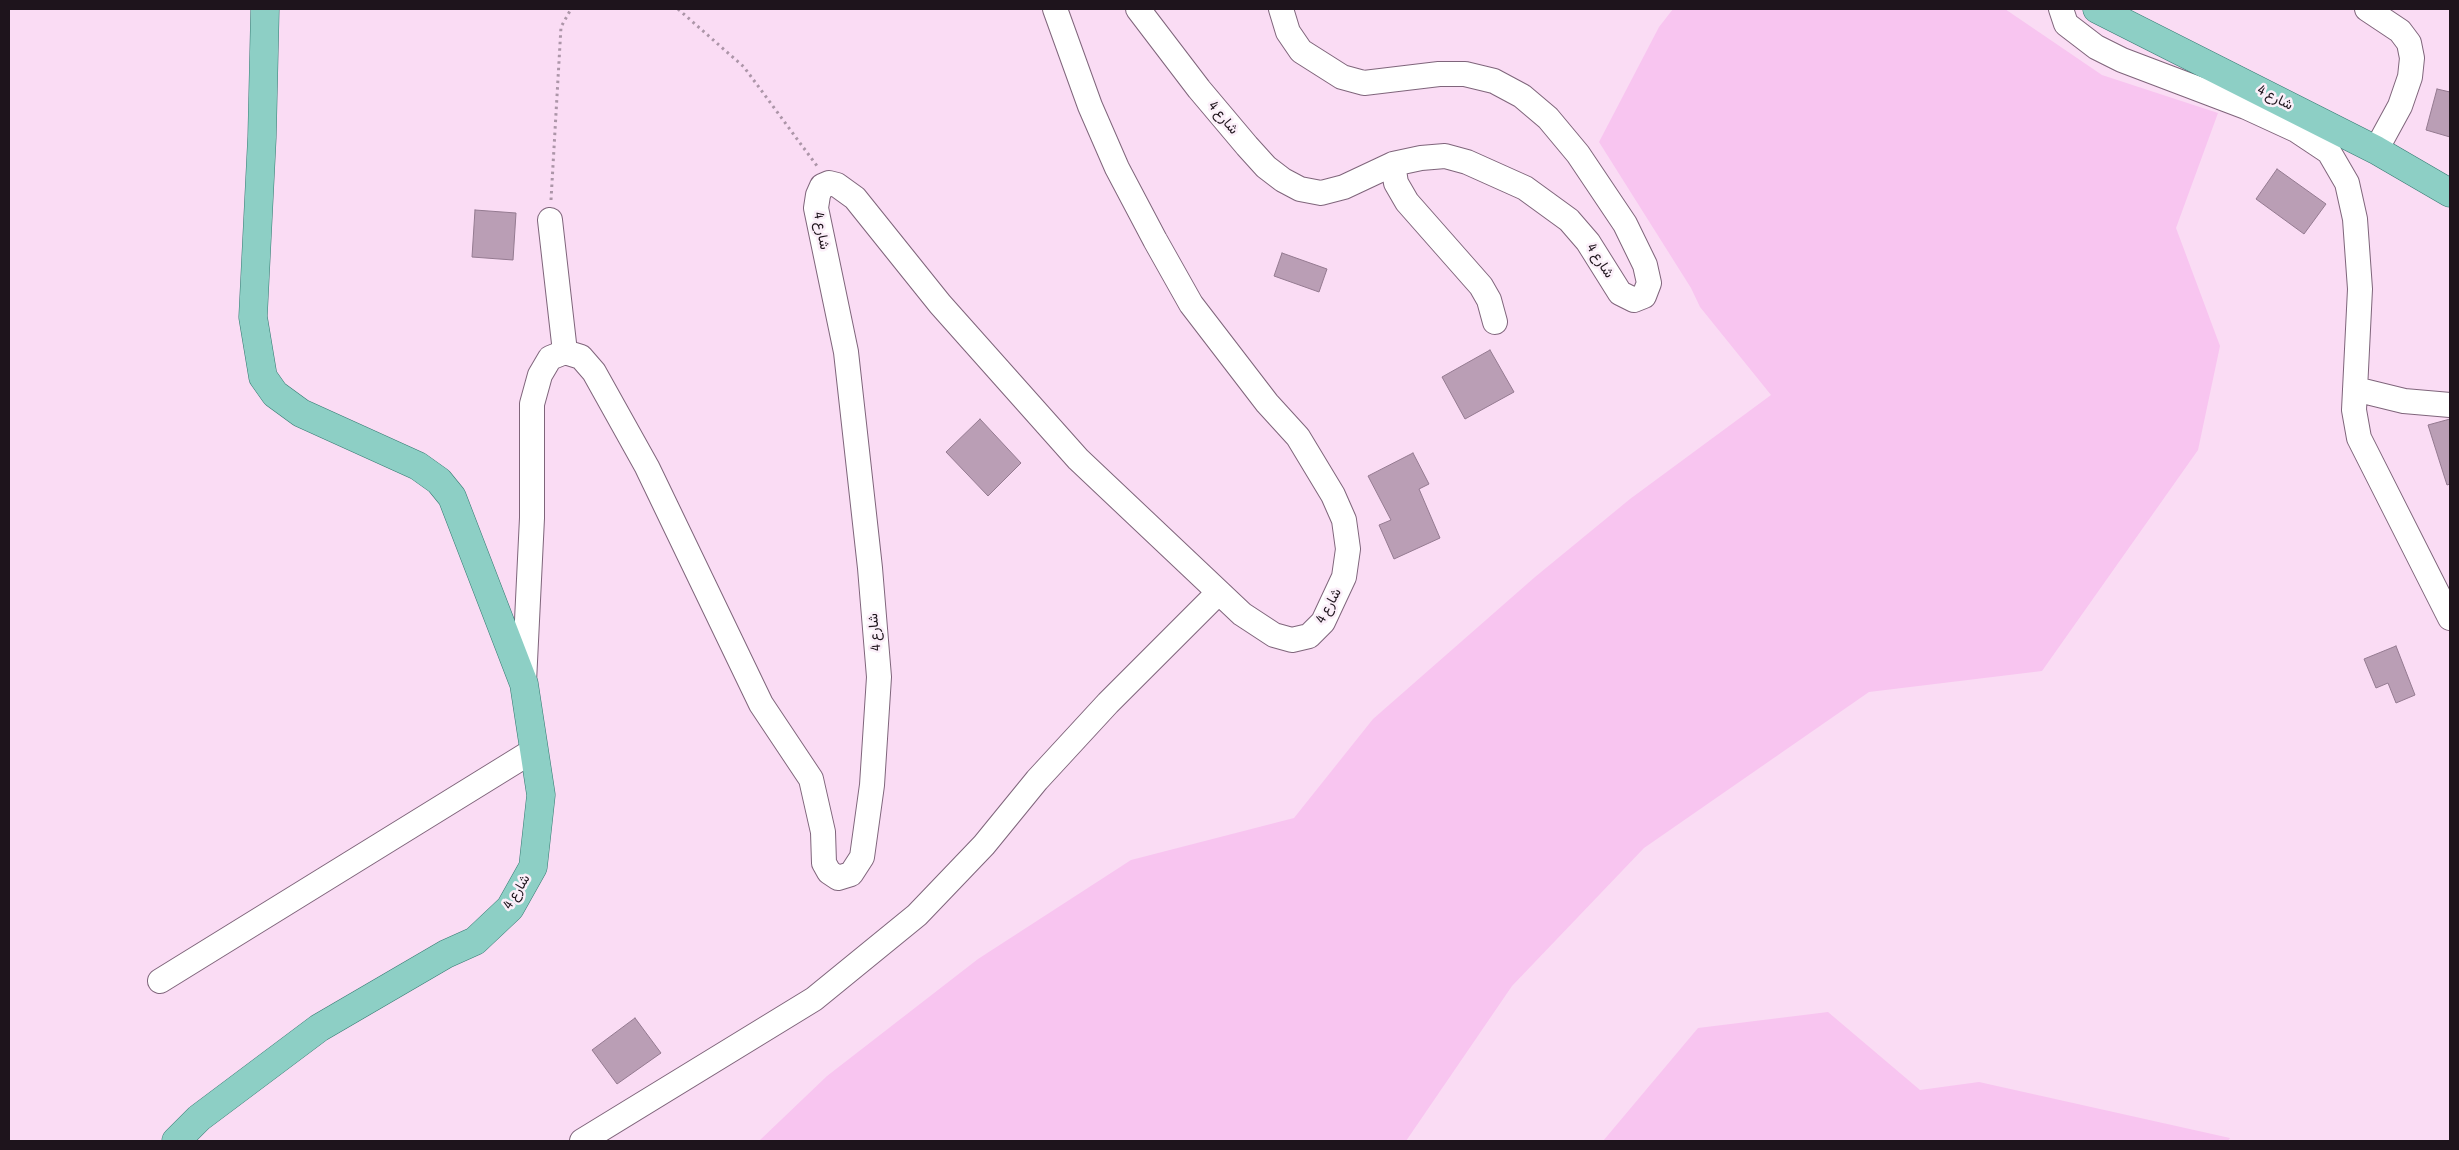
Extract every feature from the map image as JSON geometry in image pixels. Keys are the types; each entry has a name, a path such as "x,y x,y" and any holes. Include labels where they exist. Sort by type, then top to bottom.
{"main road":[{"path":"265,9 253,317 262,377 275,394 301,413 418,466 439,481 452,497 524,684"},
{"name":"شارع 4","path":"2097,9 2376,150 2450,193"},
{"name":"شارع 4","path":"176,1141 198,1118 319,1028 446,954 475,941 510,908 533,867 541,795 524,684"}],"street":[{"name":"شارع 4","path":"524,684 532,518 532,404 540,375 550,358 565,352 581,357 594,372 647,468 762,704 811,778 823,832 824,863 829,872 838,878 851,874 862,857 867,827 879,677 870,568 847,362 816,208 822,186 829,183 837,185 855,198 946,311 1078,459 1242,614 1274,635 1292,640 1309,636 1323,622 1344,577 1348,549 1344,520 1319,470 1298,437 1267,403 1197,312 1159,248 1113,159 1090,106 1055,9"},
{"name":"شارع 4","path":"1138,9 1199,89 1237,134 1266,166 1283,180 1300,189 1321,192 1344,187 1392,164 1421,158 1445,156 1467,162 1524,188 1569,220 1588,242 1620,293 1634,300 1644,296 1649,283 1645,265 1625,224 1578,154 1548,118 1522,96 1494,80 1465,74 1439,74 1364,83 1342,77 1301,50 1288,32 1281,9"},
{"path":"2061,9 2066,24 2096,47 2122,60 2246,107 2296,130 2329,152 2347,183 2355,219 2360,289 2354,410 2359,438 2450,618"},
{"path":"2367,9 2400,31 2409,43 2412,58 2410,77 2400,106 2376,150"},
{"path":"1392,164 1396,183 1407,202 1481,286 1489,300 1495,322"},
{"path":"550,220 565,352"},
{"path":"2355,389 2404,400 2450,405"},
{"path":"582,1141 814,999 917,916 984,845 1037,780 1089,724 1218,592"},
{"path":"160,981 534,750"}],"path":[{"path":"550,220 561,27 571,9"},
{"path":"678,9 744,67 829,183"}],"shaded area":[{"path":"1673,9 2005,9 2102,75 2218,113 2176,228 2220,346 2198,450 2042,671 1869,692 1644,848 1512,986 1406,1141 759,1141 827,1076 978,959 1131,860 1294,818 1373,719 1535,577 1630,499 1771,395 1700,307 1691,288 1599,142 1659,27"},
{"path":"1828,1012 1920,1090 1979,1082 2230,1138 2228,1141 1603,1141 1698,1028"}],"building":[{"path":"2437,89 2450,92 2450,137 2426,130"},
{"path":"2277,169 2326,204 2304,234 2256,199"},
{"path":"475,210 516,213 513,260 472,257"},
{"path":"1282,253 1327,269 1319,292 1274,276"},
{"path":"1490,350 1514,392 1465,419 1442,377"},
{"path":"980,419 1021,463 988,496 946,452"},
{"path":"2450,419 2450,484 2447,485 2428,425"},
{"path":"1413,453 1429,484 1419,489 1440,538 1394,559 1379,525 1391,520 1368,476"},
{"path":"2396,646 2415,695 2396,703 2388,683 2376,688 2364,659"},
{"path":"635,1018 661,1053 617,1084 592,1050"}]}
